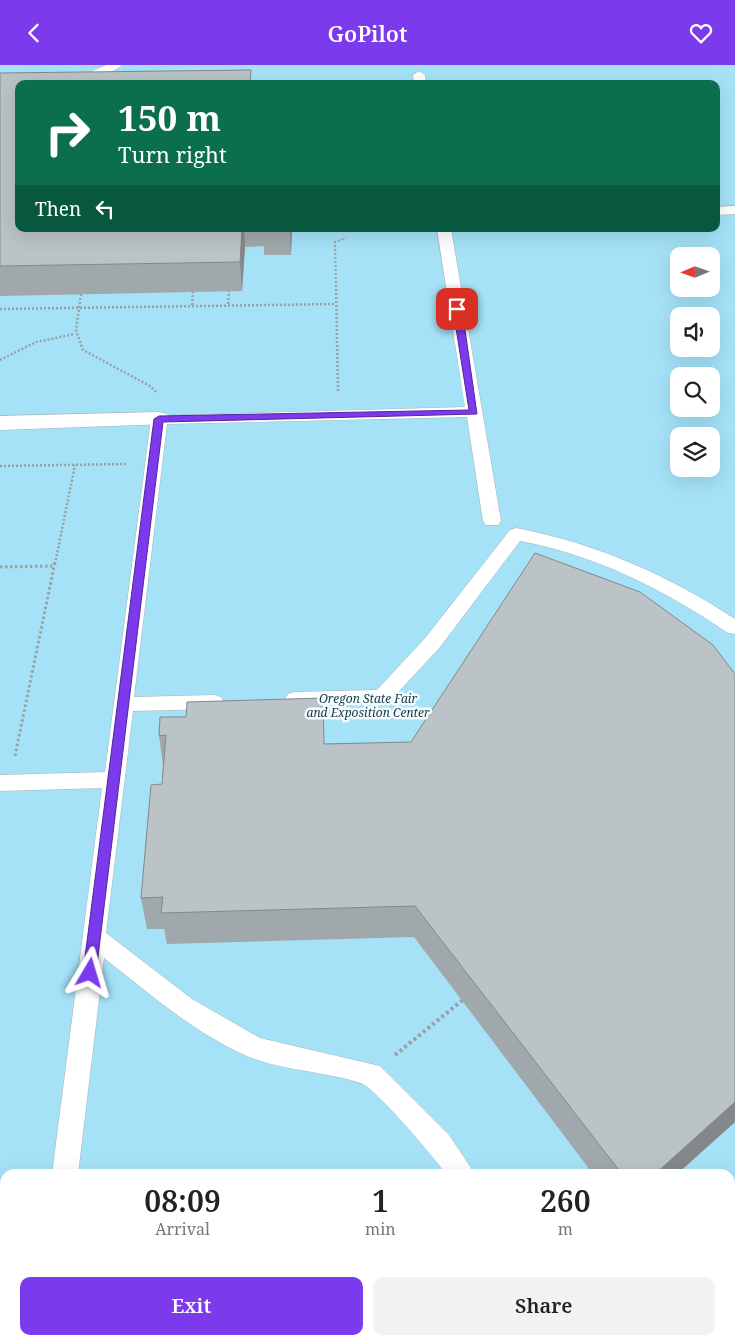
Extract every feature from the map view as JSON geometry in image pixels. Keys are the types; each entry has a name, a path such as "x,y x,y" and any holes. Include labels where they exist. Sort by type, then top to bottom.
{"street":[{"path":"0,423 159,419"}],"lane":[{"path":"64,76 92,75 116,65"},
{"path":"720,211 735,210"},
{"path":"444,232 492,521"},
{"path":"65,1169 159,419 474,412"},
{"path":"272,700 382,697 433,642 516,534 554,541 603,557 691,599 735,627"},
{"path":"123,704 233,701"},
{"path":"5,783 114,780"},
{"path":"94,937 184,1006 221,1030 255,1048 371,1074 440,1143 458,1169"}],"path":[{"path":"339,415 335,242 346,238"},
{"path":"228,304 229,291"},
{"path":"192,305 193,292"},
{"path":"81,294 75,334 77,343 83,350 150,385 158,393 160,404 159,419"},
{"path":"0,309 228,304 336,304"},
{"path":"0,360 31,343 49,337 75,334"},
{"path":"0,466 154,463"},
{"path":"5,783 75,465"},
{"path":"0,567 54,566"},
{"path":"382,697 433,722"},
{"path":"371,1074 469,996"}],"green space":[{"name":"Oregon State Fair and Exposition Center","path":"0,65 735,65 735,1169 0,1169"}],"building":[{"path":"251,70 250,80 15,80 15,232 242,232 240,262 0,266 0,73"},
{"path":"535,553 640,592 713,645 735,674 735,1102 661,1169 618,1169 415,906 161,913 163,897 141,898 151,785 162,784 166,735 159,736 160,717 186,717 187,702 323,698 324,744 411,742"}],"route":[{"path":"90,973 159,419 474,412 457,309"}]}
